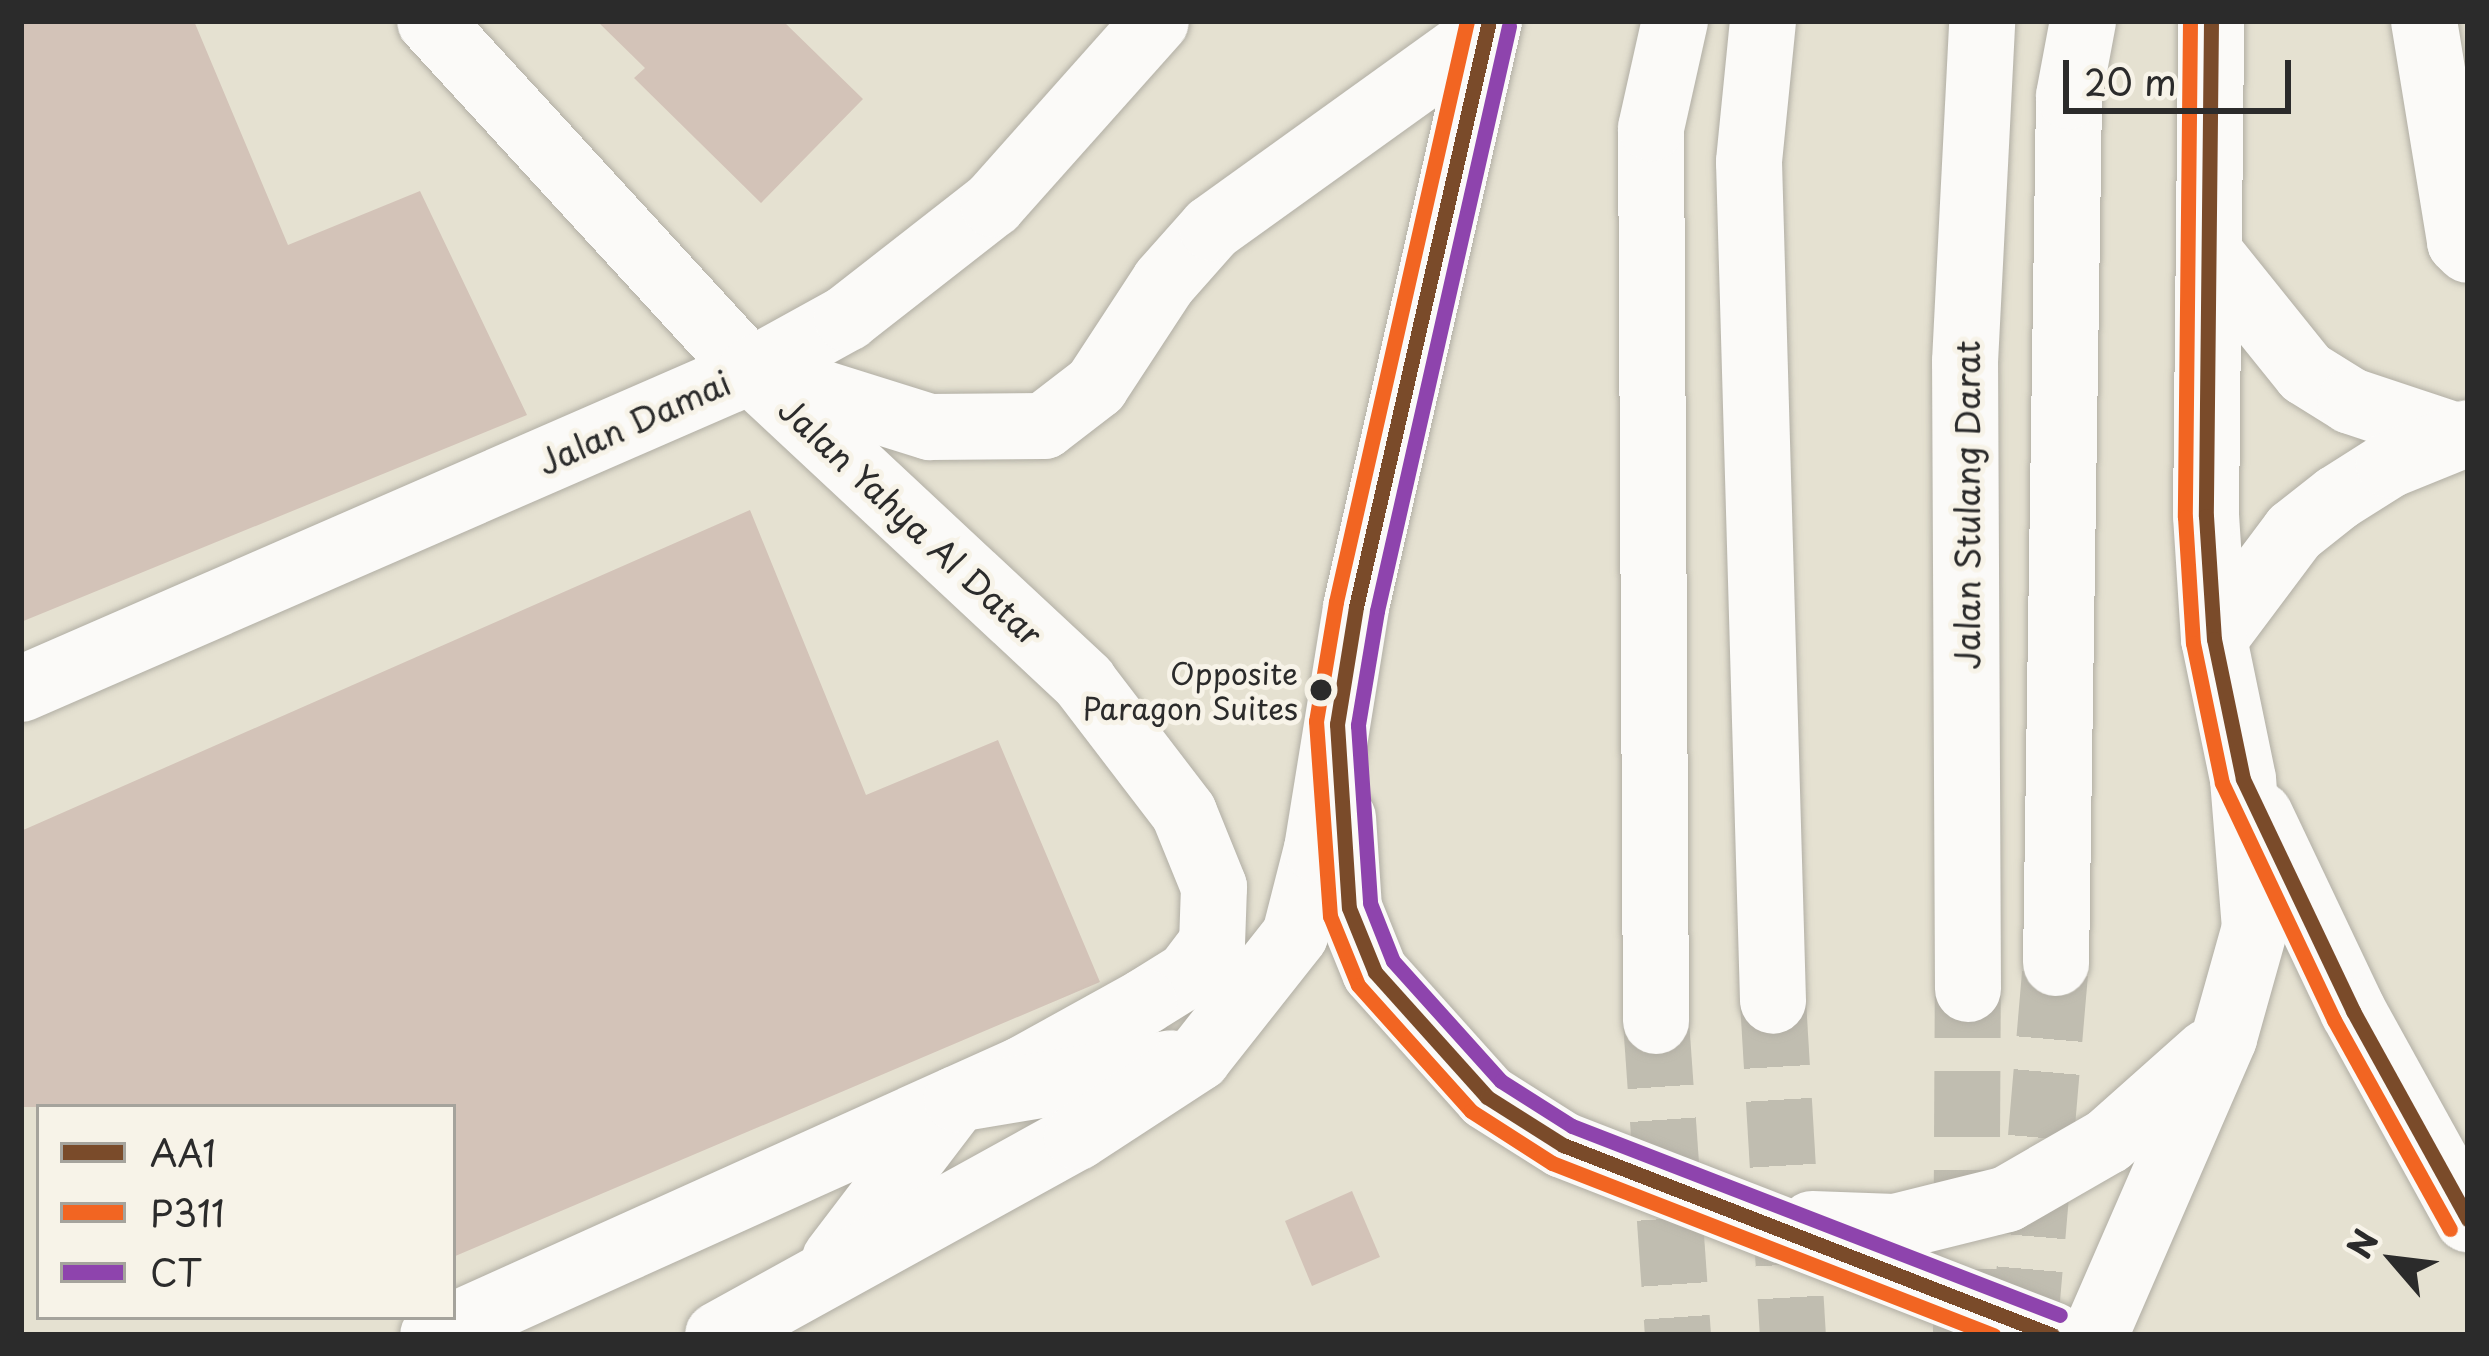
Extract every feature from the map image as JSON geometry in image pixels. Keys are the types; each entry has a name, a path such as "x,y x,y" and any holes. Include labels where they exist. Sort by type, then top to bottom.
{"main road":[{"name":"Jalan Yahya Al Datar","path":"430,21 751,371 1084,682 1184,813 1214,887 1212,943 1189,974 957,1099 433,1335"},
{"name":"Jalan Damai","path":"21,689 751,371 847,318 993,204 1102,91 1156,21"},
{"path":"1656,1021 1651,128 1675,21"},
{"path":"1763,21 1749,162 1773,1001"},
{"name":"Jalan Stulang Darat","path":"1968,989 1965,362 1982,21"},
{"path":"2056,963 2069,96 2083,21"},
{"path":"2095,1335 2224,1037 2255,928 2243,779 2214,639 2206,516 2211,21"},
{"path":"2424,21 2460,242 2468,250"},
{"path":"751,371 930,427 1044,426 1096,386 1164,282 1212,228 1488,26"},
{"path":"718,1335 1077,1137 1198,1058 1295,935 1356,608 1488,26"},
{"path":"2211,255 2306,373 2351,401 2460,434"},
{"path":"2214,639 2294,532 2389,465 2460,434"},
{"path":"1337,724 1349,908 1375,972 1428,1040 1487,1096 1562,1145 1779,1223 2051,1335"},
{"path":"2243,779 2353,1011 2468,1219"},
{"path":"1779,1223 1894,1227 2007,1199 2108,1141 2224,1037"},
{"path":"822,1277 957,1099 1198,1058"}],"building":[{"path":"21,21 194,21 288,245 420,191 527,415 21,622"},
{"path":"597,21 783,21 863,99 761,203 634,78 645,68"},
{"path":"750,510 866,795 998,740 1100,982 456,1256 456,1104 21,1107 21,831"},
{"path":"1352,1191 1380,1257 1312,1286 1285,1221"}],"tunnel":[{"path":"2024,1335 2056,963"},
{"path":"1966,1335 1968,989"},
{"path":"1773,1001 1793,1335"},
{"path":"1656,1021 1678,1335"}],"transit line":[{"name":"P311","path":"1467,21 1336,602 1316,721 1330,916 1358,985 1471,1111 1552,1163 1994,1335"},
{"name":"AA1","path":"1489,21 1356,607 1337,724 1349,908 1375,972 1487,1097 1563,1145 2052,1335"},
{"name":"P311","path":"2190,21 2185,517 2193,643 2222,783 2334,1020 2450,1229"},
{"name":"AA1","path":"2211,21 2206,516 2214,639 2243,779 2353,1011 2468,1219"},
{"name":"CT","path":"1509,26 1377,611 1358,725 1370,903 1393,961 1501,1081 1572,1126 2060,1315"}],"place":[{"name":"Opposite Paragon Suites","path":"1321,690"}]}
